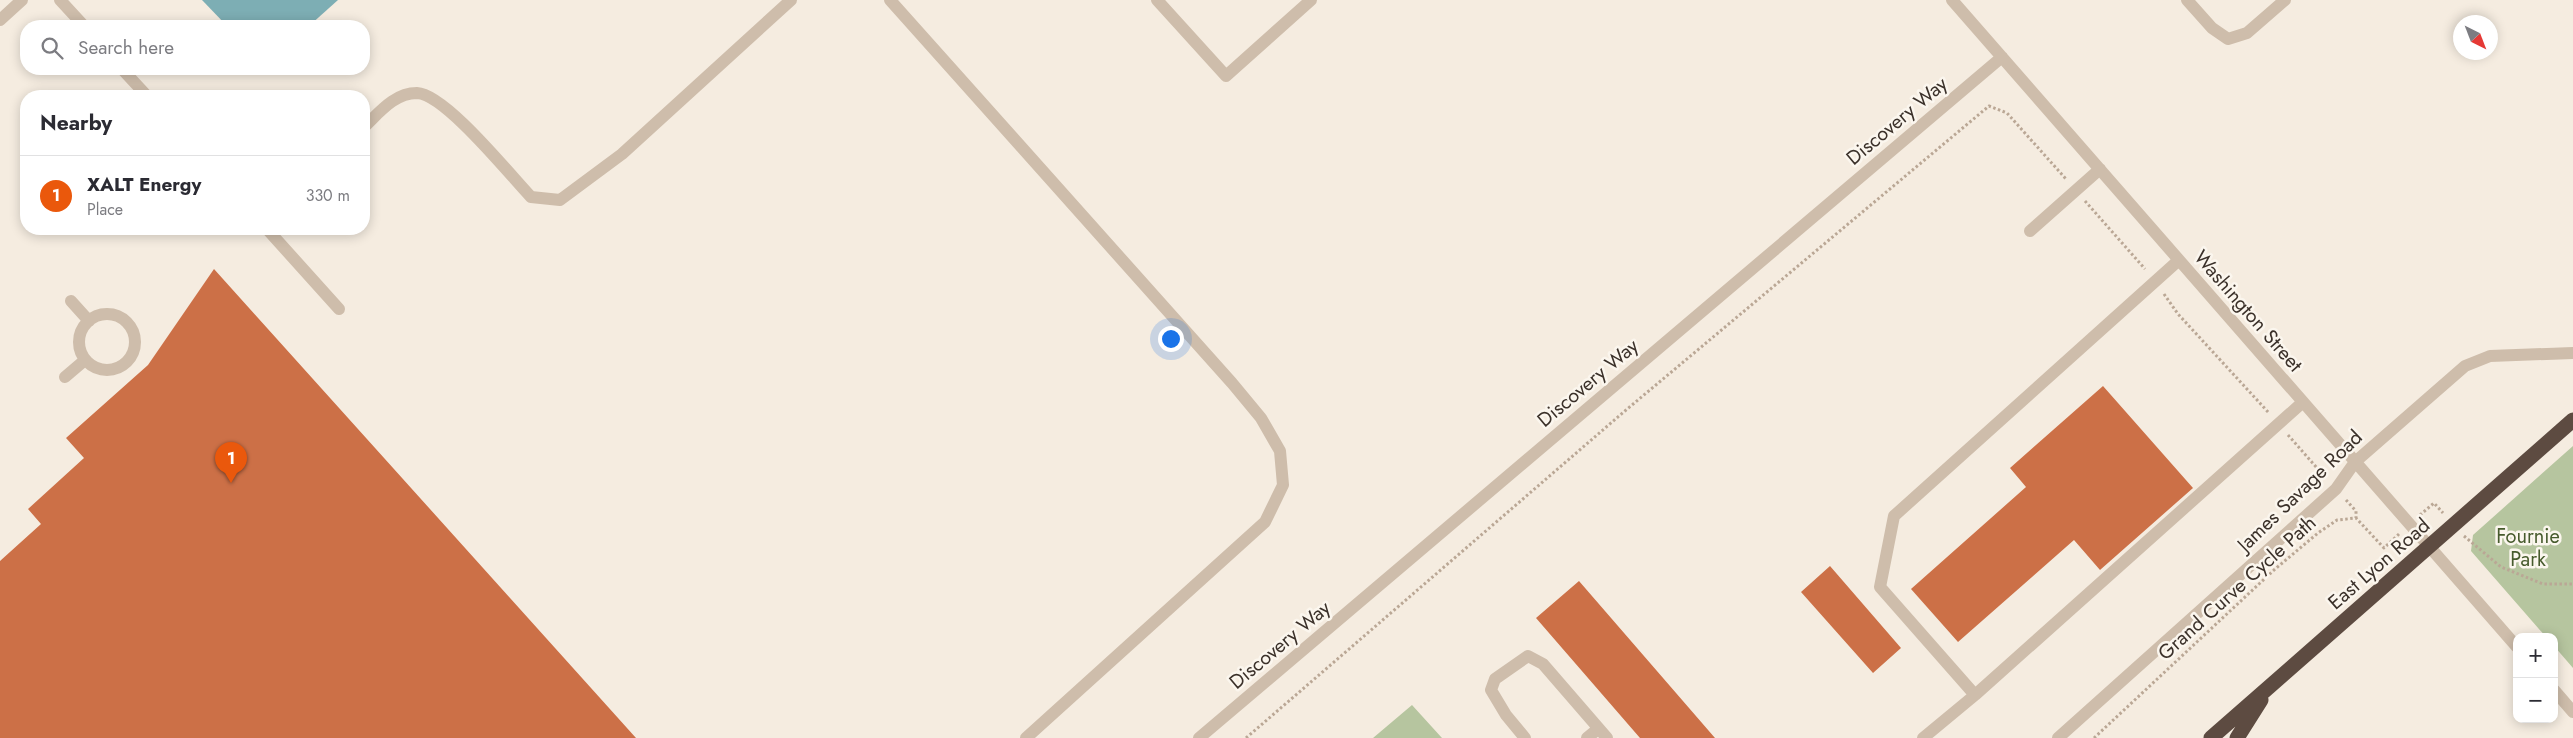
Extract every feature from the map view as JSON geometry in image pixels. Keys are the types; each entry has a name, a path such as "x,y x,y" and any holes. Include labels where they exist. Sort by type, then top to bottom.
{"highway":[{"name":"East Lyon Road","path":"2211,738 2573,420"},
{"path":"2237,738 2268,688"}],"street":[{"path":"0,20 22,0"},
{"path":"60,0 78,20"},
{"path":"370,122 396,98 418,93 450,110 531,197 560,200 622,154 791,0"},
{"path":"890,0 1238,390 1261,418 1280,451 1282,486 1265,522 1026,738"},
{"path":"1157,0 1226,76 1311,0"},
{"name":"Washington Street","path":"1952,0 2513,642"},
{"path":"2187,0 2212,28 2228,39 2247,33 2285,0"},
{"name":"Discovery Way","path":"1199,738 2002,57"},
{"path":"128,75 141,90"},
{"path":"2030,231 2100,169"},
{"path":"272,235 339,309"},
{"path":"1975,695 1880,587 1894,516 2179,260"},
{"path":"71,301 89,320"},
{"path":"105,314 122,318 129,324 135,340 131,358 117,369 99,370 85,360 80,352 79,335 89,320 105,314"},
{"name":"James Savage Road","path":"2058,738 2336,489 2356,462 2465,366 2490,356 2573,353"},
{"path":"65,377 85,360"},
{"path":"1923,738 1975,695 2303,402"},
{"path":"1525,738 1506,715 1491,690 1495,679 1528,656 1543,664 1603,733 1587,738"},
{"path":"2558,695 2573,712"}],"path":[{"path":"1246,738 1626,410 1989,106 2007,113 2138,259 2178,314 2356,511 2356,518 2384,548 2434,503 2471,544 2501,568 2543,584 2573,584"},
{"name":"Grand Curve Cycle Path","path":"2094,738 2274,570 2311,539 2338,520 2356,518"}],"green space":[{"name":"Fournie Park","path":"2573,446 2573,668 2558,651 2558,633 2543,633 2471,551 2473,535"},
{"path":"1412,705 1442,738 1373,738"}],"water":[{"path":"202,0 338,0 316,20 221,20"}],"building":[{"path":"214,269 636,738 0,738 0,561 41,524 28,509 84,458 66,438 148,365"},
{"path":"2103,386 2193,488 2100,570 2074,540 1958,642 1911,589 2026,487 2010,468"},
{"path":"1830,566 1901,648 1873,673 1801,592"},
{"path":"1579,581 1715,738 1640,738 1536,618"}],"place":[{"name":"XALT Energy","path":"231,483"}]}
